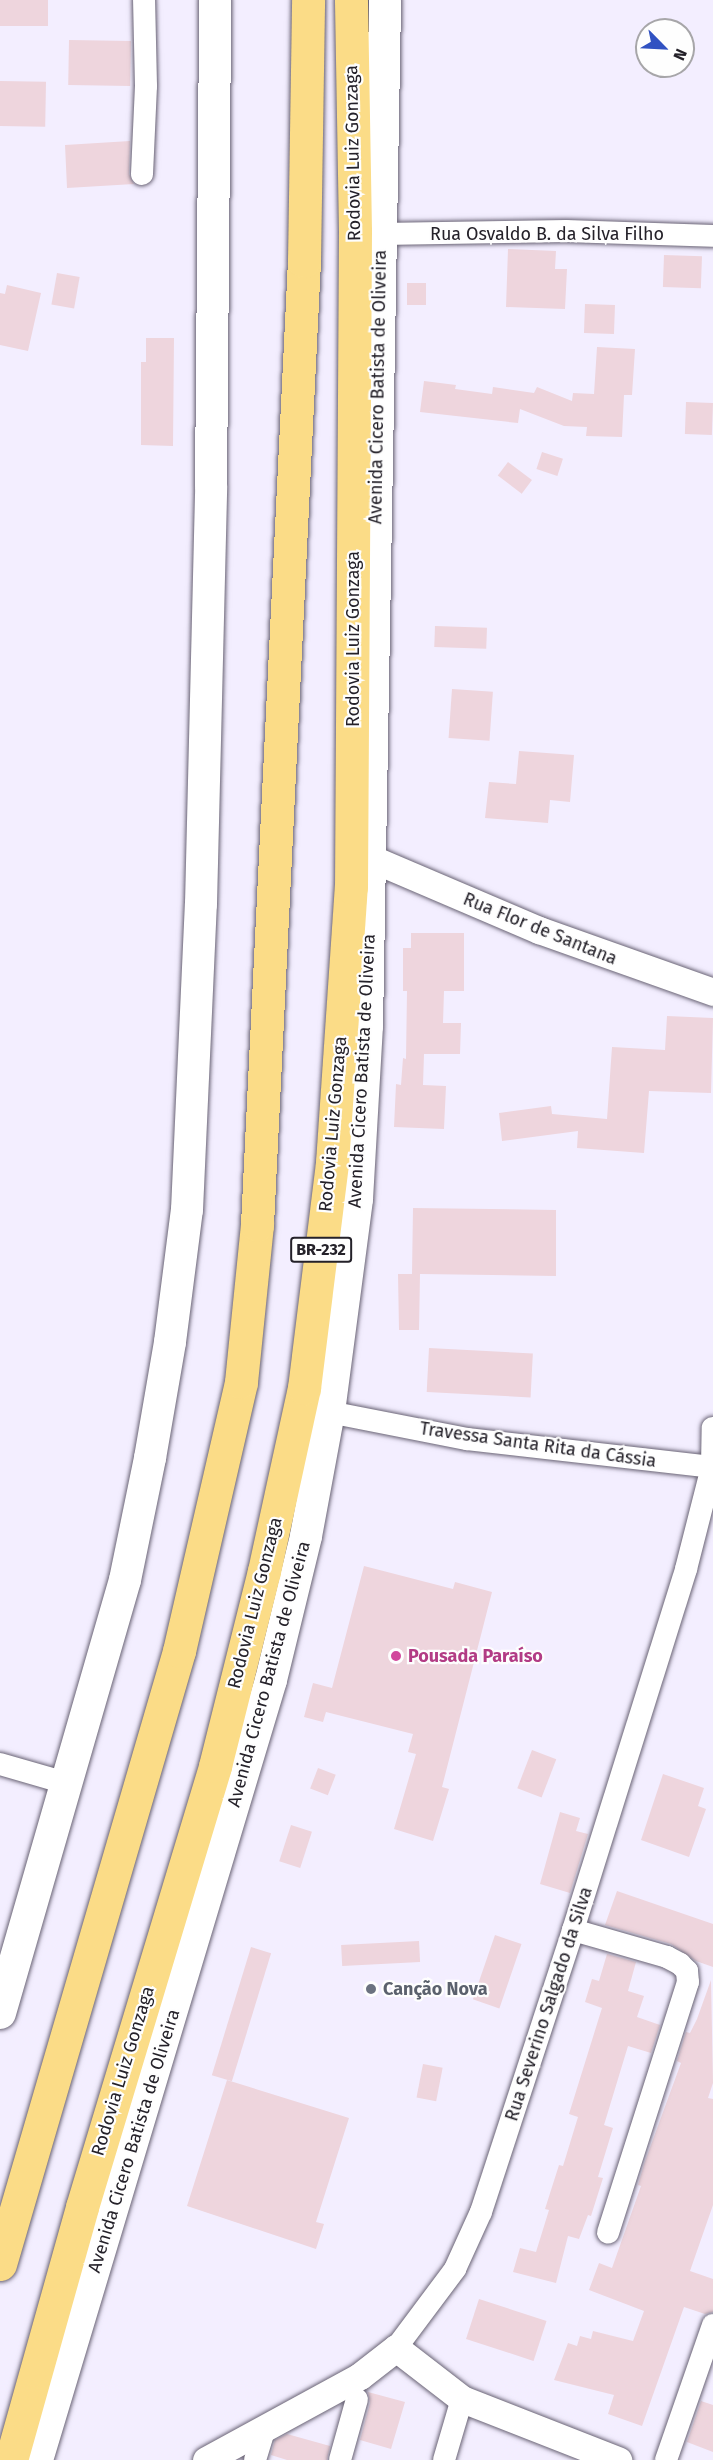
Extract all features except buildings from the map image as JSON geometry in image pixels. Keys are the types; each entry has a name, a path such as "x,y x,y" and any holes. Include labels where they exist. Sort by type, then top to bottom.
{"highway":[{"path":"0,2264 179,1651 241,1382 257,1225 304,261 308,0"},
{"name":"Rodovia Luiz Gonzaga","path":"10,2460 86,2196 215,1766 264,1571 304,1388 332,1163 351,887 355,231 351,0"}],"main road":[{"path":"0,2013 127,1569 170,1342 187,1210 199,949 210,522 215,0"},
{"name":"Avenida Cicero Batista de Oliveira","path":"37,2460 271,1680 306,1536 329,1412 357,1199 367,1026 385,0"}],"street":[{"path":"142,174 146,86 144,0"},
{"name":"Rua Osvaldo B. da Silva Filho","path":"381,234 566,231 713,236"},
{"name":"Rua Flor de Santana","path":"369,858 539,930 713,993"},
{"name":"Travessa Santa Rita da Cássia","path":"329,1412 467,1439 712,1467"},
{"name":"Rua Severino Salgado da Silva","path":"206,2460 360,2376 396,2348 454,2270 481,2212 573,1930 686,1569 712,1467 713,1428"},
{"path":"0,1764 66,1783"},
{"path":"573,1930 667,1958 680,1964 687,1971 688,1982 608,2233"},
{"path":"666,2460 713,2325"},
{"path":"396,2348 462,2399 618,2460"},
{"path":"340,2460 357,2399"},
{"path":"444,2460 462,2399"},
{"path":"255,2460 265,2427"}],"place":[{"name":"Pousada Paraíso","path":"396,1656"},
{"name":"Canção Nova","path":"371,1989"}]}
